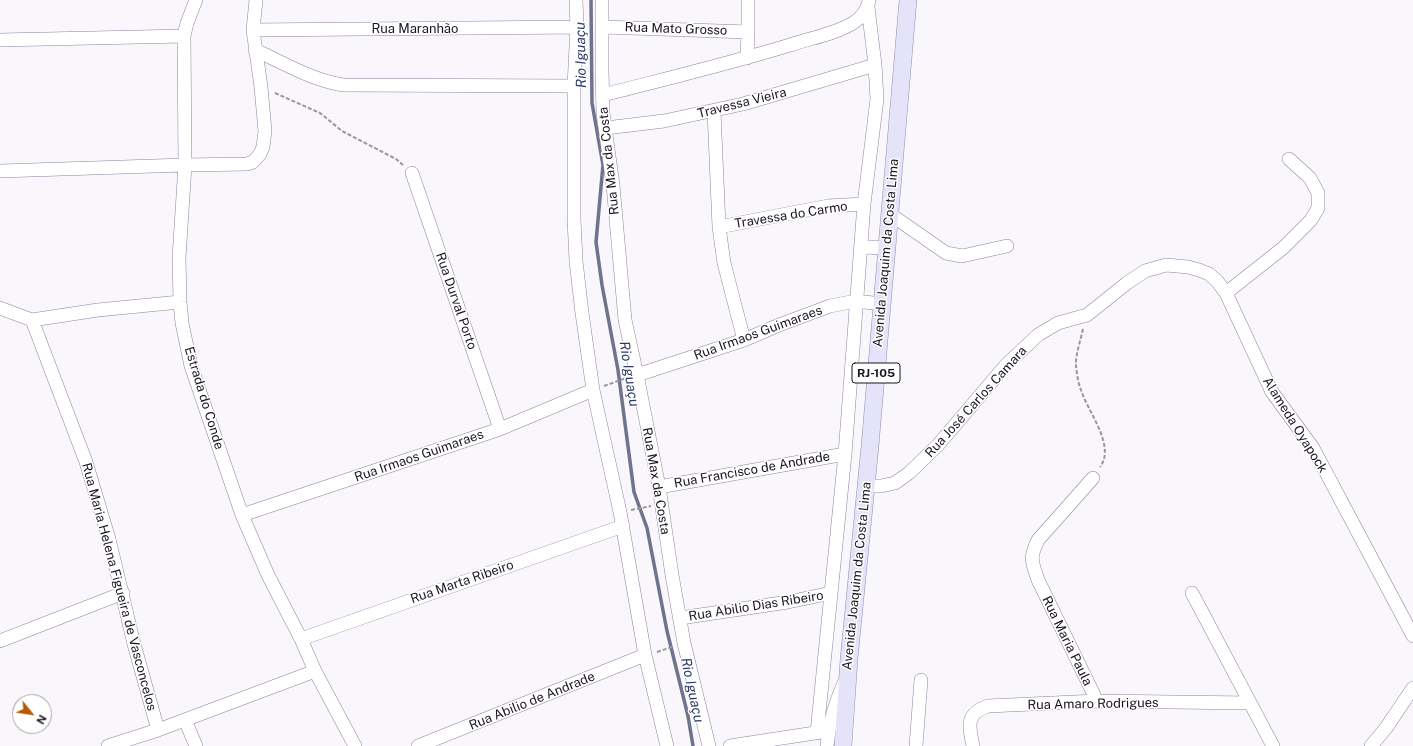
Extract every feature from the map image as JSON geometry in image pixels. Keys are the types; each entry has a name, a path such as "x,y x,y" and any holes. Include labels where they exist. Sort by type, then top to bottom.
{"main road":[{"name":"Avenida Joaquim da Costa Lima","path":"843,746 847,677 866,486 908,0"}],"street":[{"name":"Estrada do Conde","path":"196,0 187,22 184,36 185,164 179,258 182,323 191,366 242,516 268,575 301,639 315,671 355,746"},
{"path":"0,171 185,164 247,164 253,162 260,154 263,146 265,131 261,87 253,30 256,0"},
{"path":"576,0 577,27 574,86 574,219 576,261 596,389 667,746"},
{"name":"Rua Max da Costa","path":"602,0 603,113 613,185 625,320 634,376 659,487 684,643 708,746"},
{"path":"747,58 748,0"},
{"path":"603,95 747,58 833,31 854,23 861,16 869,3"},
{"path":"827,746 823,732 831,593 845,454 864,204 877,98 869,3"},
{"name":"Rua Maranhão","path":"253,30 577,27"},
{"name":"Rua Mato Grosso","path":"603,27 748,32"},
{"path":"0,40 184,36"},
{"path":"255,50 310,77 328,83 343,85 574,86"},
{"name":"Travessa Vieira","path":"606,128 664,121 714,111 751,102 875,65"},
{"path":"714,111 719,226 724,263 744,340"},
{"path":"1226,293 1283,248 1311,220 1318,208 1318,193 1310,178 1289,159"},
{"name":"Rua Durval Porto","path":"412,173 500,429"},
{"name":"Travessa do Carmo","path":"719,226 828,206 864,204"},
{"path":"890,214 946,253 962,256 1007,246"},
{"path":"861,247 887,248"},
{"name":"Alameda Oyapock","path":"1087,314 1145,271 1166,265 1188,267 1209,274 1217,281 1226,293 1272,392 1313,448 1413,636"},
{"name":"Rua Irmaos Guimaraes","path":"634,376 744,340 830,306 856,301 882,304"},
{"path":"0,308 32,320 98,310 180,302"},
{"name":"Rua José Carlos Camara","path":"866,486 881,486 895,483 909,473 938,445 1006,365 1038,335 1058,324 1087,314"},
{"name":"Rua Maria Helena Figueira de Vasconcelos","path":"32,320 86,462 109,539 134,644 158,730"},
{"name":"Rua Irmaos Guimaraes","path":"242,516 500,429 596,389"},
{"name":"Rua Francisco de Andrade","path":"659,487 845,454"},
{"name":"Rua Maria Paula","path":"1093,478 1038,540 1032,551 1032,560 1038,580 1097,701"},
{"name":"Rua Marta Ribeiro","path":"301,639 623,526"},
{"path":"0,641 123,593"},
{"name":"Rua Abilio Dias Ribeiro","path":"680,618 788,602 831,593"},
{"path":"1192,593 1273,746"},
{"name":"Rua Abilio de Andrade","path":"418,746 648,654"},
{"path":"108,746 158,730 315,671"},
{"path":"823,732 847,677"},
{"path":"916,746 921,680"},
{"path":"1371,746 1386,728 1413,688"},
{"name":"Rua Amaro Rodrigues","path":"973,746 970,723 972,714 979,709 988,706 1097,701 1249,703"},
{"path":"185,720 196,746"},
{"path":"730,746 823,732"}],"path":[{"path":"261,87 320,113 342,131 396,159 412,173"},
{"path":"1087,314 1076,364 1080,389 1100,430 1105,447 1104,462 1093,478"},
{"path":"596,389 634,376"},
{"path":"627,511 655,505"},
{"path":"648,654 678,645"}],"waterway":[{"name":"Rio Iguaçu","path":"591,0 592,103 603,165 596,242 602,285 618,370 634,492 647,528 667,631 688,716 693,746"}]}
